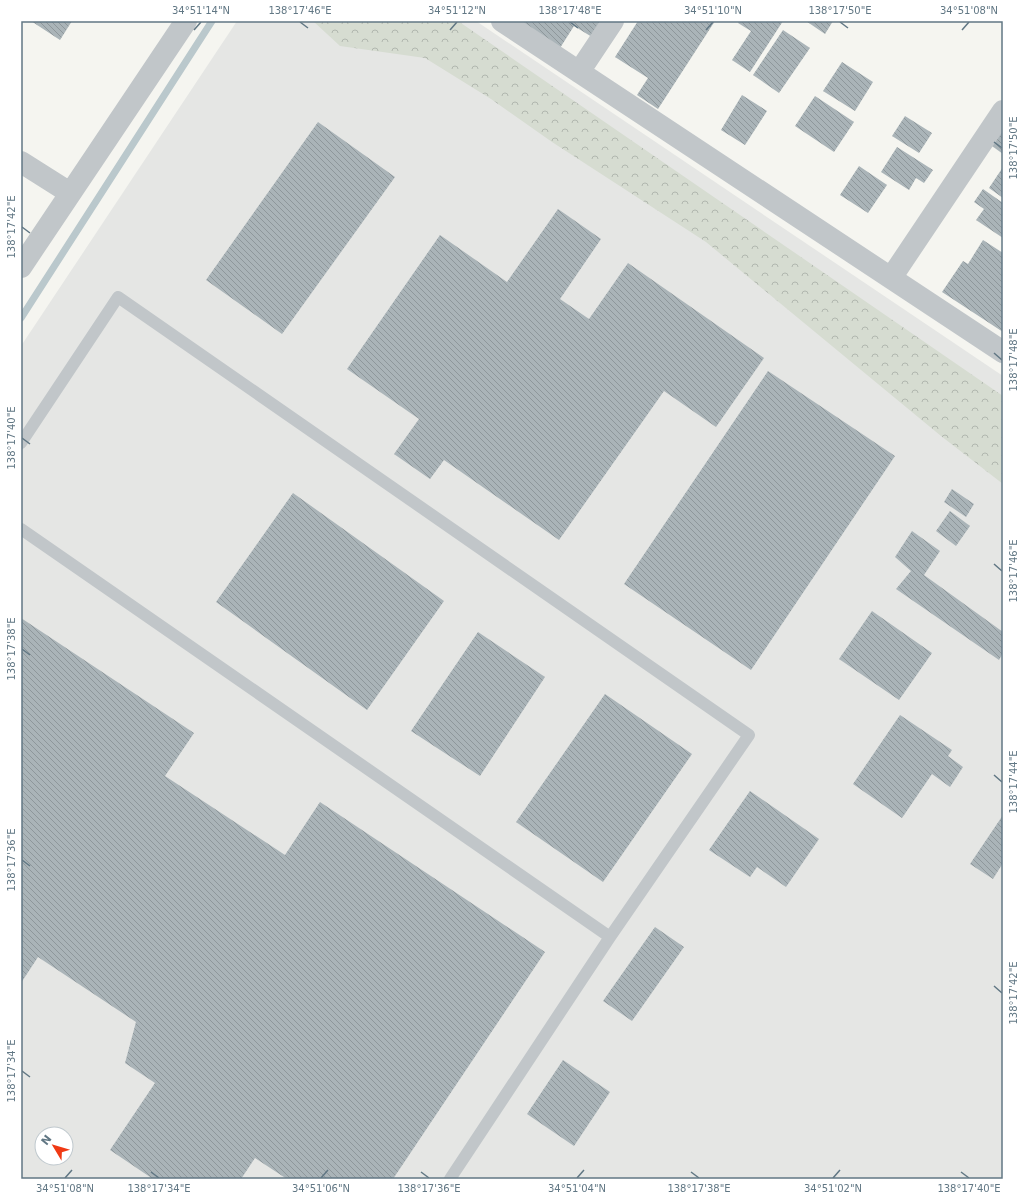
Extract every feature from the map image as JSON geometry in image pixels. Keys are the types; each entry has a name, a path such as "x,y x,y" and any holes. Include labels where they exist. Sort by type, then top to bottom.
{"street":[{"path":"21,267 186,21"},
{"path":"502,21 1003,352"},
{"path":"579,72 613,21"},
{"path":"891,278 1003,111"},
{"path":"21,162 70,193"}],"lane":[{"path":"21,443 118,297 749,735 610,937 450,1179"},
{"path":"21,528 610,937"}],"shaded area":[{"path":"237,21 476,21 1003,376 1003,1179 21,1179 21,346"}],"green space":[{"path":"313,21 458,21 1003,396 1003,484 941,436 706,242 552,142 491,99 425,58 340,46"}],"building":[{"path":"31,21 72,21 60,40"},
{"path":"518,21 602,21 592,37 574,26 560,48"},
{"path":"638,21 715,21 658,109 637,95 648,78 615,57"},
{"path":"739,21 783,21 750,72 732,60 751,31 738,23"},
{"path":"806,21 833,21 825,34"},
{"path":"783,30 810,48 779,93 753,75"},
{"path":"842,62 873,82 855,111 823,91"},
{"path":"742,95 767,111 745,145 721,130"},
{"path":"815,96 854,122 834,152 795,126"},
{"path":"905,116 932,133 919,153 892,136"},
{"path":"318,122 395,177 282,334 206,280"},
{"path":"1003,130 1003,154 992,146"},
{"path":"897,147 933,170 924,183 916,178 909,190 881,172"},
{"path":"859,166 887,185 868,213 840,195"},
{"path":"1003,167 1003,198 989,188"},
{"path":"983,189 1003,203 1003,238 976,220 984,209 974,202"},
{"path":"558,209 601,239 560,299 589,319 628,263 764,358 716,427 664,391 559,540 444,460 430,479 394,454 419,419 347,369 440,235 507,282"},
{"path":"983,240 1003,253 1003,332 942,292 963,261 968,264"},
{"path":"768,371 895,456 751,670 624,584"},
{"path":"952,489 974,504 966,517 944,502"},
{"path":"293,493 444,601 367,710 216,602"},
{"path":"950,511 970,526 956,546 936,531"},
{"path":"912,531 940,551 924,575 1003,632 1003,653 999,660 896,589 911,571 895,557"},
{"path":"872,611 932,653 899,700 839,659"},
{"path":"21,618 194,733 165,776 285,855 320,802 545,952 393,1179 287,1179 255,1158 241,1179 153,1179 110,1150 155,1083 125,1063 136,1022 38,957 21,983"},
{"path":"478,632 545,677 480,776 411,731"},
{"path":"605,694 692,754 603,882 516,822"},
{"path":"900,715 952,750 948,756 963,767 950,787 932,774 902,818 853,784"},
{"path":"750,791 819,839 786,887 757,867 750,877 709,850"},
{"path":"1003,815 1003,863 993,879 970,864"},
{"path":"655,927 684,947 632,1021 603,1001"},
{"path":"563,1060 610,1092 574,1146 527,1114"}],"waterway":[{"path":"21,318 212,21"}]}
